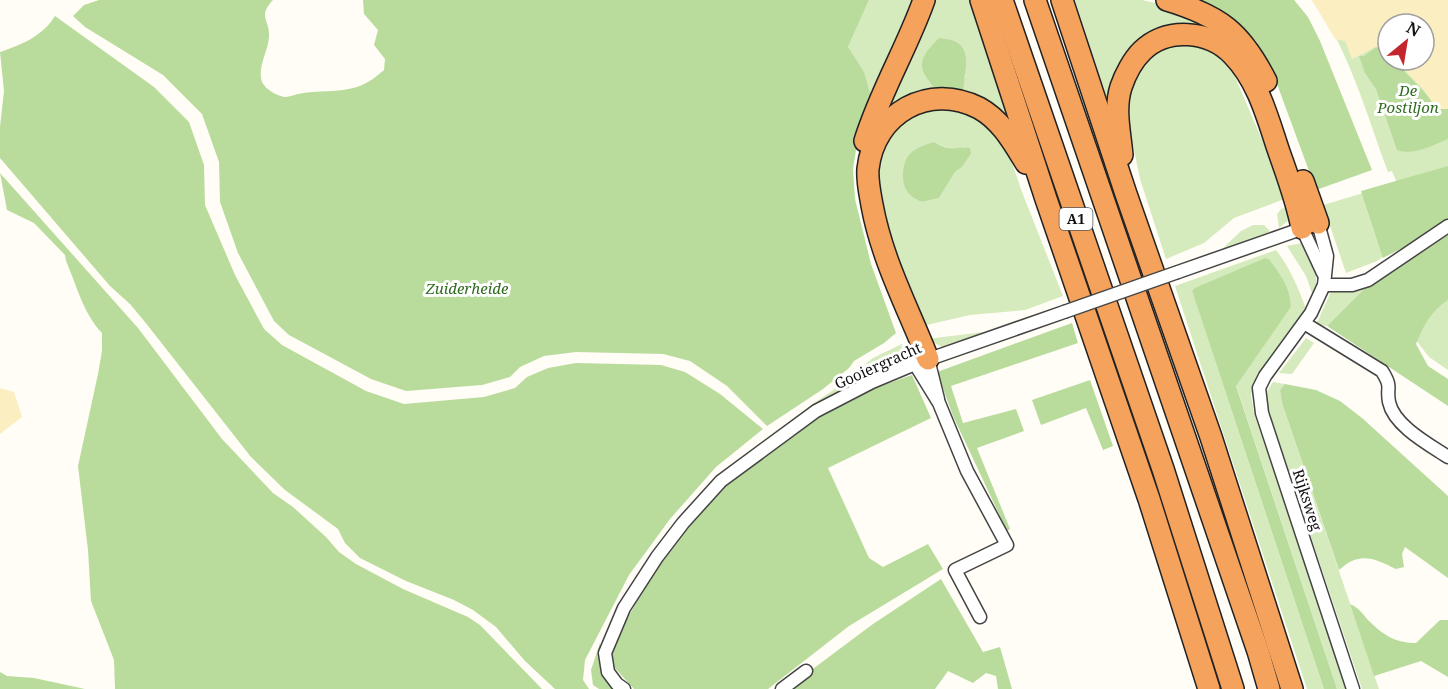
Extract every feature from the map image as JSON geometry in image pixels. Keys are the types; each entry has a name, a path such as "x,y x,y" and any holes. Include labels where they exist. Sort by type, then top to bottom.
{"highway":[{"path":"922,362 907,338 879,270 865,222 858,177 859,161 866,137 924,0"},
{"name":"A1","path":"981,0 1152,509 1209,689"},
{"name":"A1","path":"1002,0 1162,469 1233,689"},
{"name":"A1","path":"1035,0 1258,651 1269,689"},
{"path":"1062,0 1126,194 1211,437 1291,686"},
{"path":"1167,0 1210,16 1231,30 1253,56 1279,112 1310,225"},
{"path":"1126,194 1118,109 1121,88 1127,72 1141,52 1156,41 1177,35 1197,34 1215,41 1232,54 1247,73 1260,96 1295,200 1310,225"},
{"name":"A1","path":"922,362 888,265 875,221 868,186 871,154 886,125 910,105 930,99 954,98 980,109 1005,129 1046,199"}],"street":[{"name":"Gooiergracht","path":"624,689 608,672 605,653 624,608 657,557 683,523 722,481 816,411 872,382 922,362 1310,225"},
{"path":"1310,225 1327,256 1324,281 1302,326 1382,371 1389,382 1389,402 1395,415 1407,429 1448,457"},
{"path":"1324,281 1352,285 1368,280 1448,226"},
{"name":"Rijksweg","path":"1302,326 1264,376 1259,388 1262,413 1353,689"},
{"path":"922,362 967,471 1007,545 955,570 980,617"},
{"path":"782,689 806,671"}],"green space":[{"name":"Zuiderheide","path":"99,0 273,0 265,14 269,37 261,76 266,87 284,97 357,87 372,80 384,70 385,59 374,45 378,30 364,14 363,0 869,0 848,47 864,72 873,104 856,150 853,169 855,199 871,264 896,333 854,361 849,368 823,389 767,426 727,386 690,361 663,354 576,352 544,356 520,367 510,377 482,385 406,391 371,379 289,335 274,321 238,253 220,202 219,162 202,114 163,75 85,27 73,16 84,5"},
{"path":"869,0 913,0 873,104 848,47"},
{"path":"926,0 970,0 1014,136 963,96 962,85 966,74 938,92 883,112"},
{"path":"1075,0 1142,0 1160,4 1227,33 1171,26 1110,108"},
{"path":"1201,0 1294,0 1308,17 1320,41 1372,170 1316,190 1270,65 1256,41 1239,24"},
{"name":"De Postiljon","path":"1312,0 1448,0 1448,212 1377,261 1346,273 1323,205 1397,183 1392,171 1388,172 1356,82 1336,37"},
{"path":"55,16 154,87 189,122 204,165 205,205 235,275 264,329 282,345 366,391 404,404 484,397 515,388 527,377 548,368 576,363 661,365 685,372 720,394 763,429 716,467 670,519 629,575 585,660 583,680 589,689 555,689 525,661 496,627 473,610 360,558 345,543 338,529 285,490 251,457 130,304 110,286 0,158 0,127 4,91 0,52 38,34"},
{"path":"939,38 954,41 964,51 966,66 963,96 938,92 923,70 923,59 926,53"},
{"path":"1175,41 1199,41 1220,57 1232,70 1287,198 1234,218 1204,243 1166,259 1140,179 1127,116 1130,86 1150,53"},
{"path":"1376,47 1376,72 1405,72 1440,109 1448,109 1448,139 1416,151 1397,150 1376,89 1365,73 1359,56 1364,56"},
{"path":"940,106 964,109 991,128 1009,154 1063,296 1025,310 970,315 918,327 878,203 878,159 893,127 916,110","holes":["934,142 945,147 964,147 971,154 962,167 955,172 939,198 922,202 916,199"]},
{"path":"934,142 949,148 970,148 971,154 962,167 955,172 939,198 922,202 907,191 903,178 904,168 912,152"},
{"path":"1448,166 1448,219 1416,241 1383,258 1361,191"},
{"path":"0,173 138,328 222,439 273,493 293,507 339,552 356,564 403,589 468,617 480,625 542,689 115,689 114,660 91,601 88,550 78,466 98,374 102,333 85,308 65,255 34,223 7,210"},
{"path":"1292,205 1289,220 1279,228 1277,214 1281,209"},
{"path":"1253,225 1264,225 1272,233 1219,252 1241,231"},
{"path":"1448,235 1448,300 1428,319 1416,344 1428,366 1448,379 1448,406 1327,326 1366,287 1373,285"},
{"path":"1302,243 1315,268 1316,282 1313,296 1306,276 1287,246"},
{"path":"1276,250 1293,278 1306,309 1256,378 1251,395 1254,413 1348,689 1337,689 1236,385 1291,307 1287,287 1269,259 1265,258 1192,291 1324,689 1307,689 1175,286"},
{"path":"1265,258 1269,259 1284,282 1291,300 1291,307 1236,386 1337,689 1324,689 1192,291"},
{"path":"1448,258 1448,370 1429,357 1402,322"},
{"path":"1366,287 1327,326 1316,325 1332,289"},
{"path":"1072,323 1078,343 951,386 963,423 1016,409 1024,431 977,448 1010,529 1007,531 953,416 937,372"},
{"path":"1000,330 946,349 927,339"},
{"path":"1306,338 1314,343 1292,374 1279,373"},
{"path":"902,344 905,347 902,358 897,364 807,408 873,358"},
{"path":"912,375 931,418 828,468 869,558 883,567 928,544 943,569 849,626 768,689 634,689 613,666 611,656 614,643 648,581 690,518 762,451 833,408 875,388"},
{"path":"1090,380 1113,446 1103,450 1086,408 1041,425 1032,400"},
{"path":"1273,382 1285,384 1280,390 1282,403 1379,689 1362,689 1267,406 1266,393"},
{"path":"1285,384 1316,390 1340,401 1448,496 1448,578 1405,547 1402,554 1404,567 1396,569 1374,559 1360,558 1339,570 1282,403 1280,390"},
{"path":"941,579 983,652 1000,647 1012,689 998,689 996,676 986,673 973,683 948,671 935,689 786,689 873,624"},
{"path":"1350,604 1384,634 1409,643 1416,643 1440,620 1448,620 1448,677 1421,661 1374,676"},
{"path":"600,643 601,665 618,689 599,689 593,685 591,670"},
{"path":"0,672 7,676 34,678 85,689 0,689"}],"sand":[{"path":"1312,0 1448,0 1448,109 1440,109 1432,102 1406,72 1436,72 1436,12 1376,12 1376,47 1352,59 1345,41 1335,39"},
{"path":"0,388 14,392 22,417 0,434"}]}
